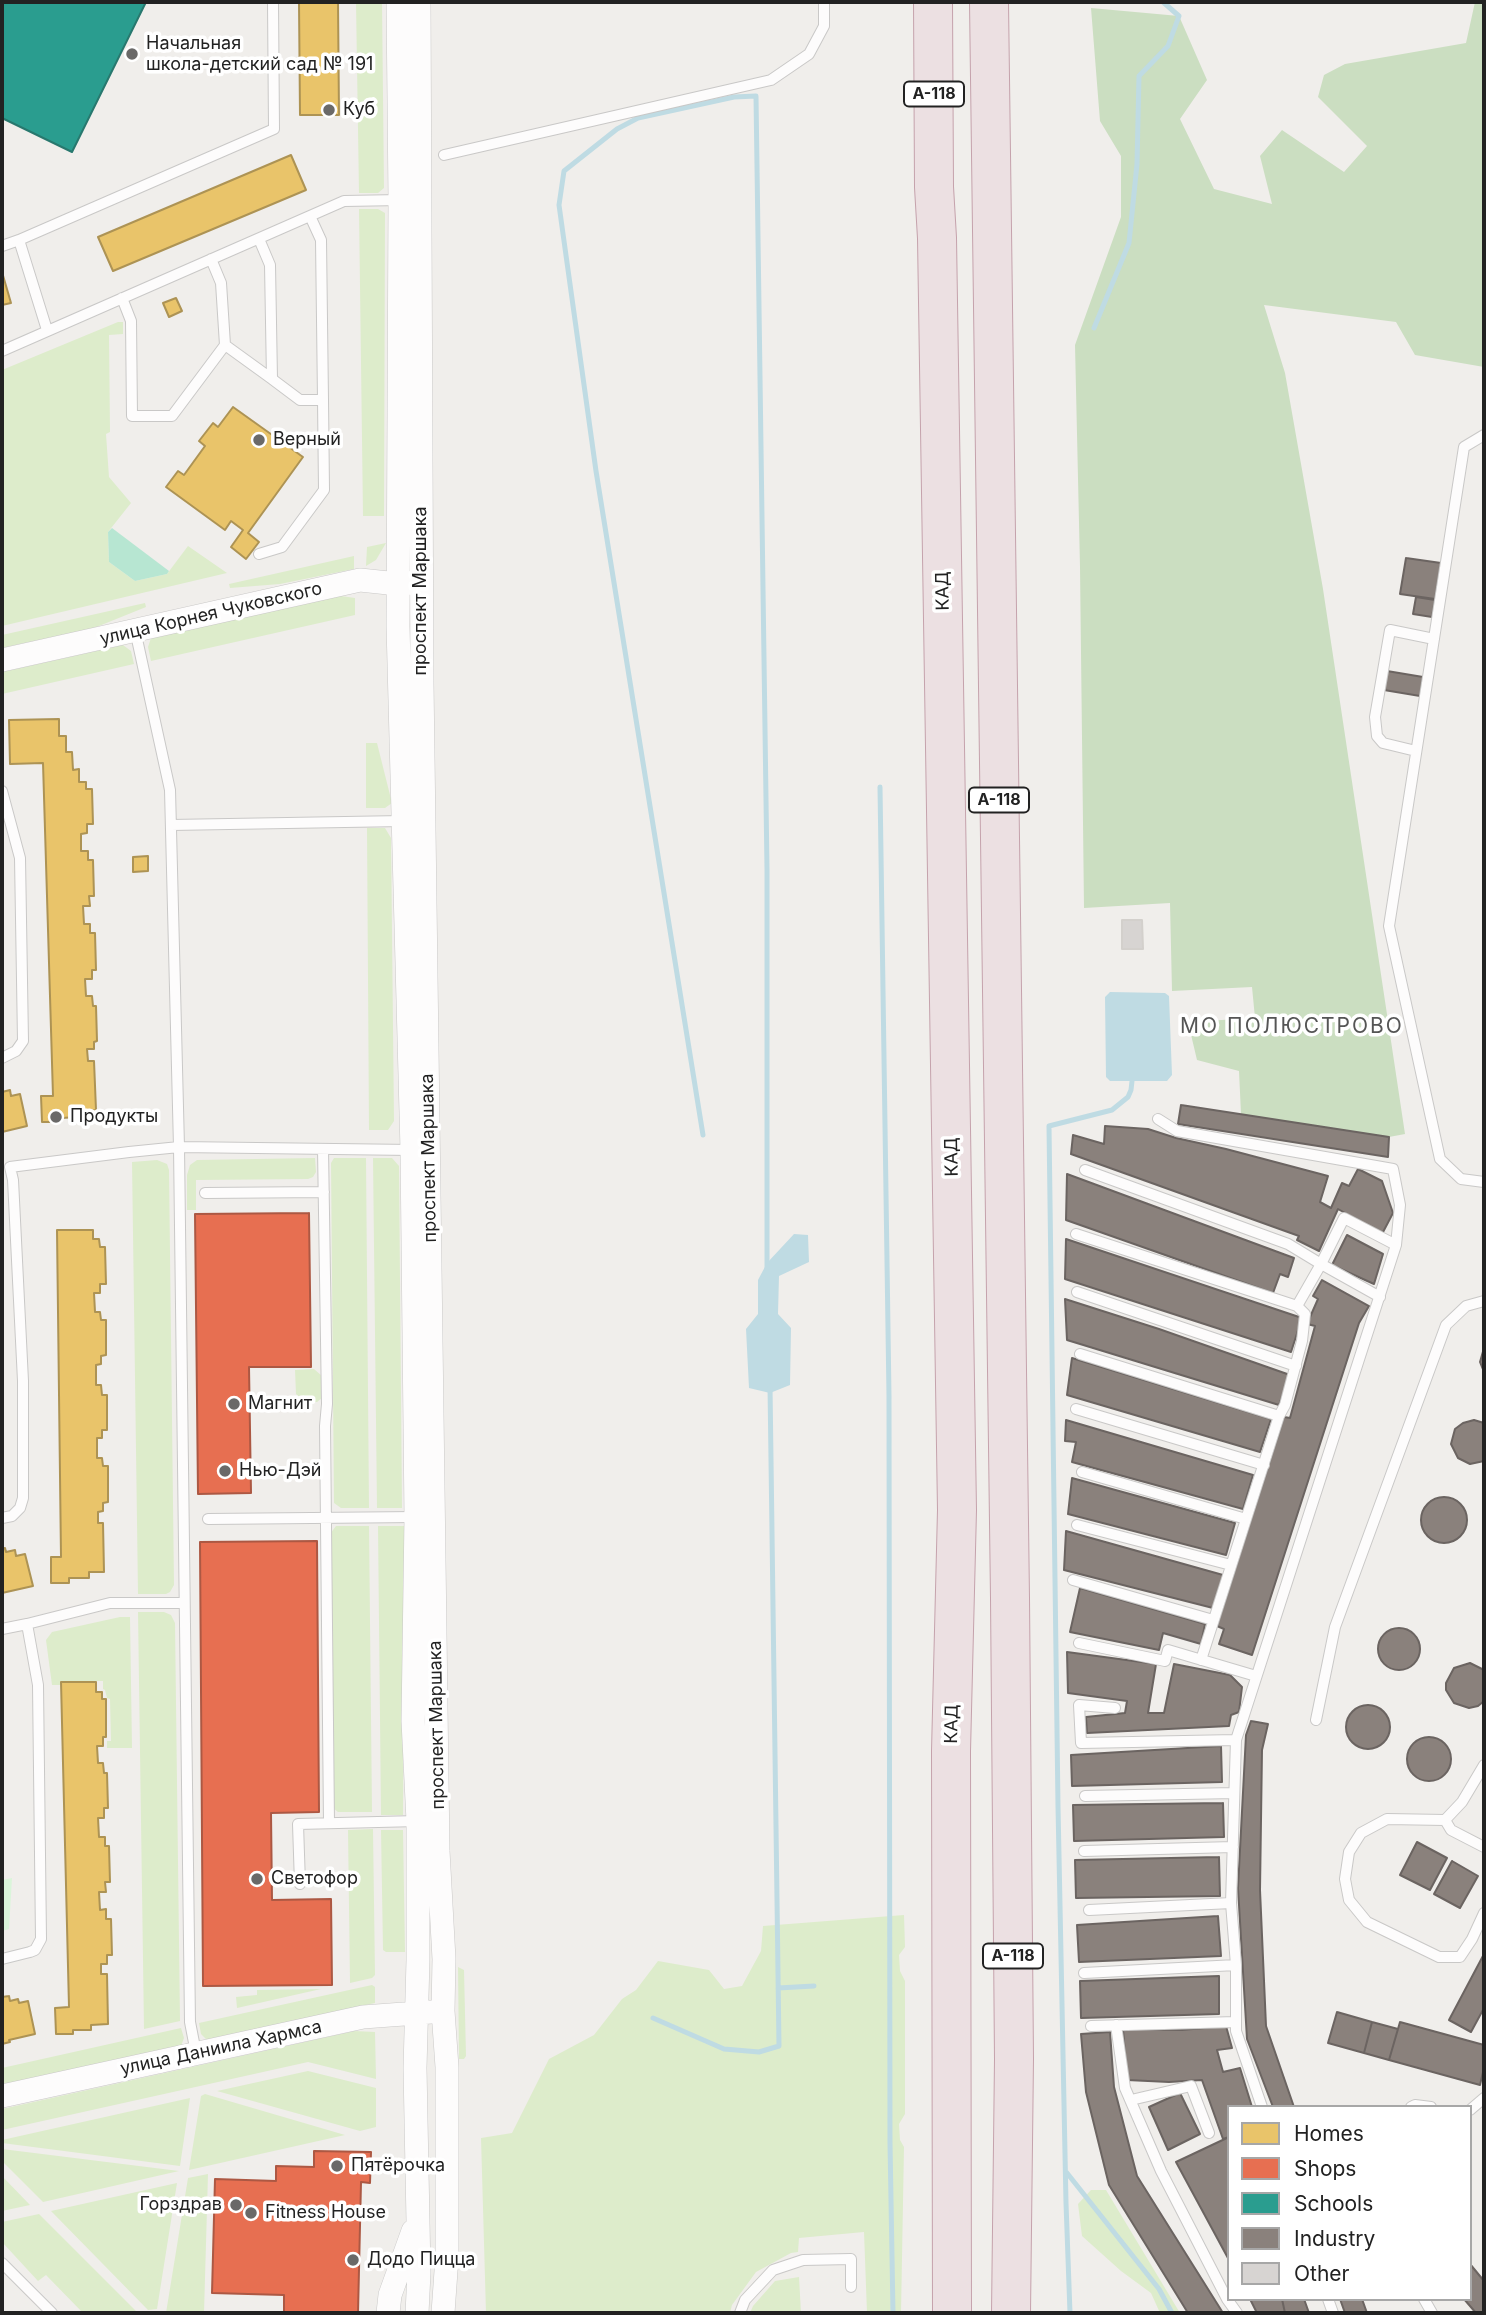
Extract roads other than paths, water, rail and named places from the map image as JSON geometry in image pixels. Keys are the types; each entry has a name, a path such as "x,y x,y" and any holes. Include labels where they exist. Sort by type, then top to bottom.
{"highway":[{"name":"КАД","path":"933,2 957,1510 951,1751 952,2313"},
{"name":"А-118","path":"989,2 1014,2045 1011,2313"}],"street":[{"name":"проспект Маршака","path":"398,2 410,201"},
{"name":"проспект Маршака","path":"417,2313 415,2068 418,1821 413,1721 416,1517 412,1150 404,821 409,583 410,201 419,2"},
{"name":"улица Корнея Чуковского","path":"2,660 360,580 409,583"},
{"name":"проспект Маршака","path":"409,583 438,1851 447,2067 447,2257 443,2313"},
{"name":"улица Даниила Хармса","path":"2,2096 363,2017 443,2011"},
{"path":"388,2313 390,2295 417,2218"}],"lane":[{"path":"2,246 274,129 273,2"},
{"path":"444,155 771,80 808,54 824,26 824,2"},
{"path":"2,351 344,201 410,201"},
{"path":"259,554 282,547 324,490 321,240 310,216"},
{"path":"259,239 270,265 272,379"},
{"path":"19,240 47,330"},
{"path":"122,298 131,321 132,416 172,416 225,345 221,282 211,259"},
{"path":"225,345 300,400 323,400"},
{"path":"1484,435 1464,447 1389,926 1440,1159 1461,1178 1484,1182"},
{"path":"135,630 170,790 179,1147 190,2022 196,2053"},
{"path":"1416,751 1383,743 1377,736 1375,718 1391,630 1434,639"},
{"path":"2,791 20,858 23,1041 16,1051 2,1058"},
{"path":"171,825 404,821"},
{"path":"1158,1119 1177,1131 1393,1169 1400,1205 1396,1245 1236,1740 1231,1903 1236,1965 1236,2031 1261,2105"},
{"path":"2,1518 12,1516 20,1508 23,1498 23,1381 13,1180 6,1168 179,1147 412,1150"},
{"path":"323,1149 327,1404 324,1426 328,1824"},
{"path":"1085,1170 1288,1244 1380,1297"},
{"path":"205,1193 324,1192"},
{"path":"1297,1307 1344,1218 1396,1245"},
{"path":"1076,1234 1297,1307 1305,1314 1302,1341 1285,1405 1279,1416 1200,1660"},
{"path":"1077,1292 1296,1366"},
{"path":"1316,1720 1335,1627 1446,1325 1466,1306 1484,1301"},
{"path":"1080,1354 1279,1416"},
{"path":"1076,1409 1264,1465"},
{"path":"1082,1472 1246,1519"},
{"path":"208,1519 416,1517"},
{"path":"1077,1525 1231,1565"},
{"path":"1073,1580 1213,1620"},
{"path":"2,1629 110,1603 183,1603"},
{"path":"2,1959 35,1950 41,1939 38,1685 27,1623"},
{"path":"1079,1643 1165,1661 1168,1650 1256,1676"},
{"path":"1115,1708 1079,1704 1081,1743 1236,1740"},
{"path":"1484,1765 1462,1802 1445,1820 1387,1819 1361,1833 1349,1852 1345,1879 1349,1900 1367,1922 1439,1957 1460,1957 1472,1940 1484,1913"},
{"path":"1085,1796 1234,1793"},
{"path":"1445,1820 1451,1830 1484,1847"},
{"path":"300,1884 298,1824 418,1821"},
{"path":"1084,1851 1233,1847"},
{"path":"1089,1910 1231,1903"},
{"path":"1084,1973 1236,1965"},
{"path":"1091,2026 1236,2022"},
{"path":"1116,2025 1125,2088 1161,2171 1227,2294"},
{"path":"1131,2100 1191,2086 1209,2133"},
{"path":"740,2313 745,2300 773,2270 803,2260 851,2259 851,2287"},
{"path":"2,2263 52,2313"}],"water":[{"path":"1110,992 1165,993 1169,996 1172,1075 1167,1081 1110,1081 1106,1077 1105,997"},
{"path":"794,1234 808,1235 809,1262 779,1276 778,1314 791,1328 790,1385 770,1393 749,1388 746,1329 758,1314 758,1280 767,1263"}],"waterway":[{"path":"1094,328 1129,243 1137,164 1139,76 1168,46 1179,16 1163,2"},
{"path":"703,1135 596,471 559,205 564,171 617,129 638,118 734,97 756,96 767,869 767,1268"},
{"path":"880,787 889,1396 890,2143 893,2313"},
{"path":"1070,2313 1058,1806 1049,1126 1112,1110 1128,1097 1132,1081"},
{"path":"653,2018 724,2049 759,2052 779,2046 770,1386"},
{"path":"778,1988 814,1986"},
{"path":"1067,2173 1159,2289 1172,2313"}],"place":[{"name":"Начальная школа-детский сад № 191","path":"132,54"},
{"name":"Куб","path":"329,110"},
{"name":"Верный","path":"259,440"},
{"name":"Продукты","path":"56,1117"},
{"name":"Магнит","path":"234,1404"},
{"name":"Нью-Дэй","path":"225,1471"},
{"name":"Светофор","path":"257,1879"},
{"name":"Пятёрочка","path":"337,2166"},
{"name":"Горздрав","path":"236,2205"},
{"name":"Fitness House","path":"251,2213"},
{"name":"Додо Пицца","path":"353,2260"}],"district":[{"name":"МО ПОЛЮСТРОВО","path":"1292,1027"}]}
